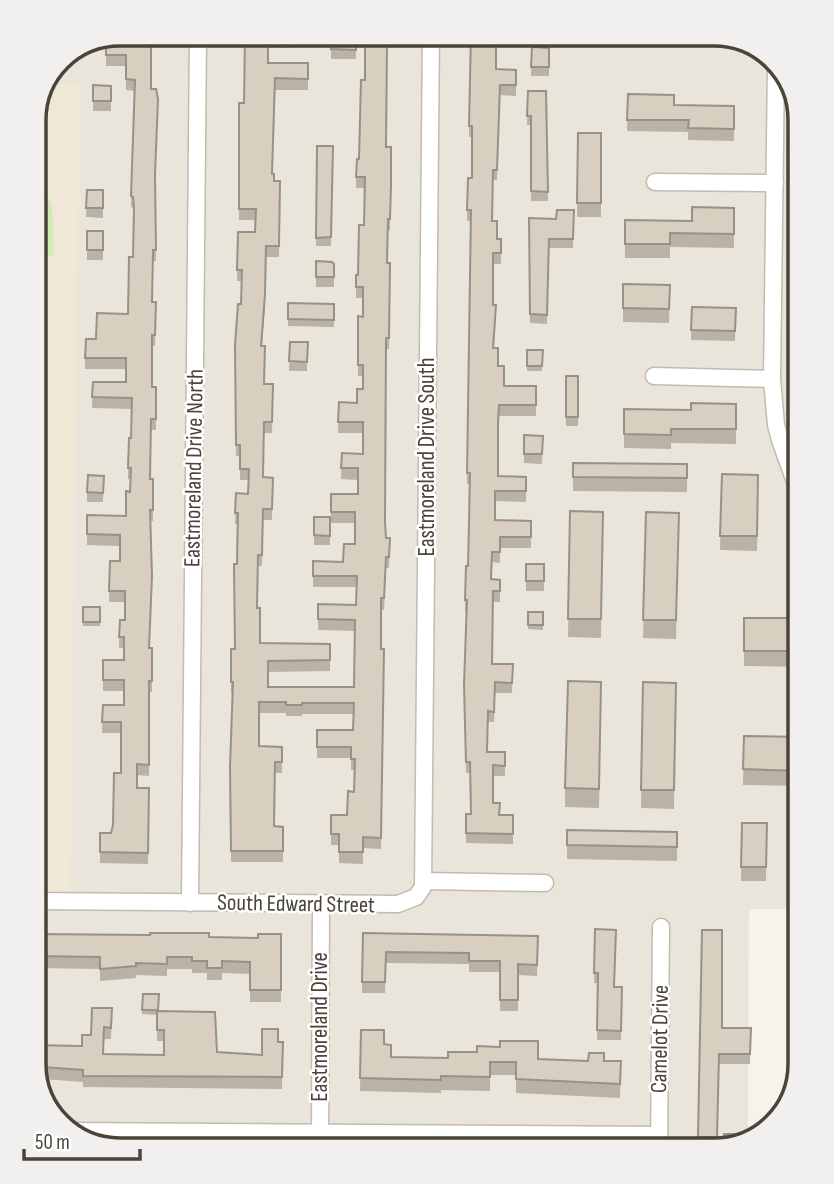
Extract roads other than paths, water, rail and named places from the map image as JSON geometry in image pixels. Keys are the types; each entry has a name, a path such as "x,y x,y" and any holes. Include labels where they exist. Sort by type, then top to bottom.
{"street":[{"name":"Eastmoreland Drive North","path":"190,903 198,46"},
{"name":"Eastmoreland Drive South","path":"424,881 431,46"},
{"path":"776,79 772,379 778,434 788,462"},
{"path":"655,182 775,183"},
{"path":"654,376 772,379"},
{"name":"South Edward Street","path":"46,901 405,903 420,892 424,881"},
{"path":"424,881 545,883"},
{"name":"Eastmoreland Drive","path":"320,1138 321,904"},
{"name":"Camelot Drive","path":"659,1138 661,927"},
{"path":"85,1130 320,1132 505,1138"}]}
